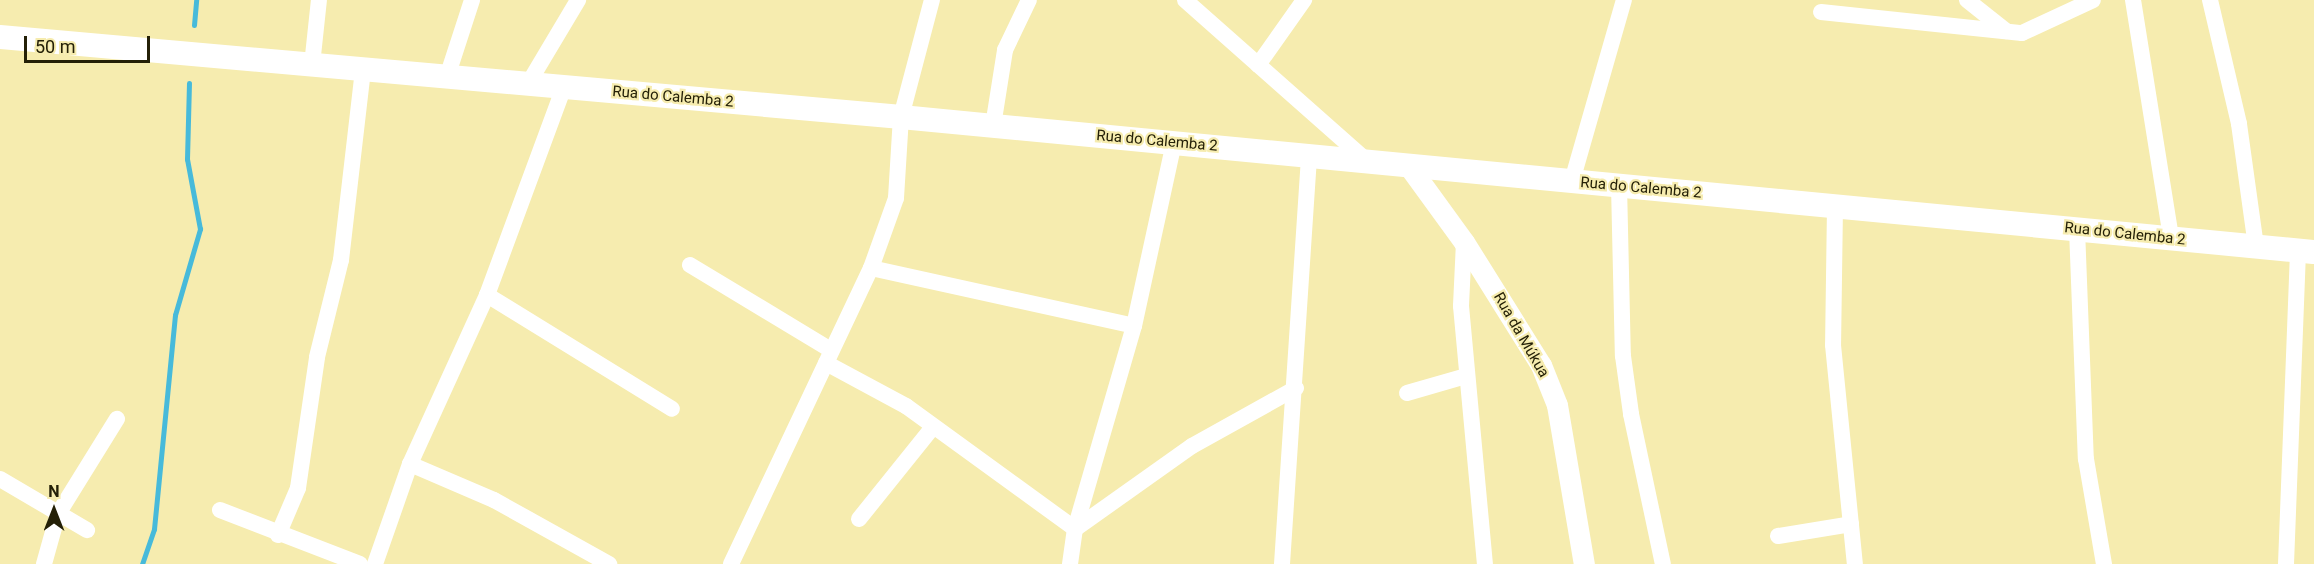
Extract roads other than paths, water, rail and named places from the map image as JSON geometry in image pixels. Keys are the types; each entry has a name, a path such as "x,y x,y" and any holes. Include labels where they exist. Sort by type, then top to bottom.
{"main road":[{"name":"Rua do Calemba 2","path":"0,37 901,117 2306,251"}],"street":[{"path":"312,65 319,0"},
{"path":"447,77 472,0"},
{"path":"528,84 578,0"},
{"path":"731,564 871,268 896,198 901,117 932,0"},
{"path":"993,126 1005,50 1029,0"},
{"path":"1185,0 1367,161"},
{"path":"1258,65 1304,0"},
{"path":"1572,181 1624,0"},
{"path":"1967,0 2006,32"},
{"path":"1821,12 2006,32 2038,29 2093,0"},
{"path":"2133,0 2171,238"},
{"path":"2210,0 2239,124 2256,246"},
{"path":"278,535 298,488 317,357 341,260 363,69"},
{"path":"375,564 410,464 487,295 564,87"},
{"path":"1070,564 1075,529 1134,326 1174,143"},
{"path":"1282,564 1296,388 1309,156"},
{"name":"Rua da Múkua","path":"1408,165 1464,242 1541,365 1557,405 1584,564"},
{"path":"1619,185 1623,356 1631,414 1663,564"},
{"path":"1835,206 1833,345 1855,564"},
{"path":"2077,229 2086,459 2104,564"},
{"path":"1464,242 1461,306 1485,564"},
{"path":"2286,564 2306,251"},
{"path":"690,265 906,406 1075,529"},
{"path":"871,268 1134,326"},
{"path":"487,295 672,409"},
{"path":"1407,393 1466,376"},
{"path":"1075,529 1192,446 1296,388"},
{"path":"44,564 58,514 117,419"},
{"path":"859,519 933,427"},
{"path":"410,464 494,500 609,564"},
{"path":"0,479 87,530"},
{"path":"220,510 278,535 360,564"},
{"path":"1778,536 1851,524"}],"waterway":[{"path":"194,25 196,0"},
{"path":"142,564 154,529 175,315 200,229 187,159 189,83"}]}
